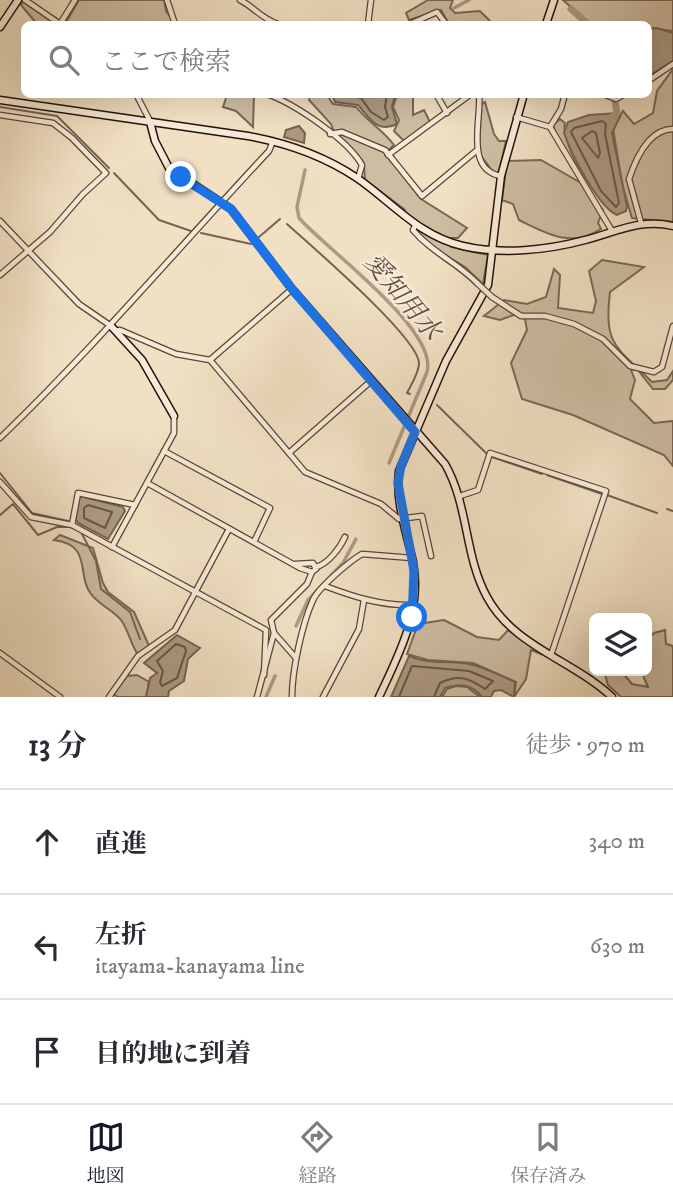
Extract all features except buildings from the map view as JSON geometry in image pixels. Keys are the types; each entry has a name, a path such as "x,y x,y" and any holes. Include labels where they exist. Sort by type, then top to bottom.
{"street":[{"path":"0,27 18,0"},
{"path":"26,0 56,21"},
{"path":"62,21 75,0"},
{"path":"167,0 175,21"},
{"path":"240,0 251,3 262,18 270,21"},
{"path":"368,21 372,0"},
{"path":"547,21 554,0"},
{"path":"417,21 437,12 444,21"},
{"path":"652,79 673,64"},
{"path":"138,98 169,168 221,201 292,289 445,464 460,496 470,554 488,600 515,632 593,679 612,697"},
{"path":"274,98 307,116 360,161 362,170 358,179"},
{"path":"438,98 447,113"},
{"path":"388,155 466,98"},
{"path":"479,98 476,151 492,173 501,176"},
{"path":"379,697 404,640 413,605 412,558 399,476 415,432 453,346 484,295 491,271 501,176 523,98"},
{"path":"550,127 561,109 564,98"},
{"path":"0,100 273,141 313,155 358,179 415,226 455,244 493,249 566,245 640,223 673,226"},
{"path":"0,115 53,123 72,138 106,173 83,194 50,232 26,249 0,275"},
{"path":"516,117 550,127 612,231"},
{"path":"640,223 629,179 651,137 660,130 673,129"},
{"path":"330,134 342,132 381,148 422,196 476,151"},
{"path":"0,438 113,328 221,201 269,150 273,141"},
{"path":"0,221 79,304 113,328 142,360 174,416 176,428 149,484 112,547"},
{"path":"415,226 413,230 431,249 461,267 492,297 521,316 545,316 574,324 603,340 630,366 654,372 662,367 673,326"},
{"path":"210,360 292,289"},
{"path":"113,328 176,355 210,360 305,472 352,489 381,504 399,519 422,516 431,556"},
{"path":"289,453 371,381"},
{"path":"164,451 270,508 254,542"},
{"path":"460,496 478,490 490,453 606,491 551,655"},
{"path":"0,482 31,517 72,525 266,630 264,676"},
{"path":"149,484 295,564 314,569 322,566 341,546 345,537"},
{"path":"72,525 78,493 135,505"},
{"path":"109,697 138,656 175,630 229,529"},
{"path":"292,697 296,659 312,603 325,586 362,554 412,558"},
{"path":"257,697 274,633 271,620 307,583 314,569 312,562 295,564"},
{"path":"325,586 364,600 394,606 413,605"},
{"path":"323,697 359,629 364,600"},
{"path":"274,633 296,659"},
{"path":"0,653 60,697"}],"shaded area":[{"path":"79,0 164,0 166,11 173,20 173,21 67,21"},
{"path":"428,0 453,0 450,8 455,13 480,11 490,21 447,21 441,10 409,20 406,13"},
{"path":"563,0 673,0 673,31 652,28 652,21 587,21"},
{"path":"23,1 52,21 34,21 21,5"},
{"path":"673,69 673,222 632,218 622,184 613,128 623,111 634,124 653,113 657,91"},
{"path":"226,98 254,98 253,127 236,111 223,107"},
{"path":"329,98 333,104 356,107 390,140 394,145 385,153 421,199 467,228 458,238 450,238 451,247 488,255 483,284 465,267 432,247 417,232 404,209 365,180 364,165 335,135 331,124 309,100"},
{"path":"396,98 413,98 413,115 424,110 430,122 404,141 394,131 399,120 393,107"},
{"path":"485,102 494,134 499,141 506,141 499,173 494,173 478,152 481,105"},
{"path":"560,119 565,123 567,141 578,167 603,210 598,223 601,229 579,238 559,237 519,220 513,204 502,200 507,161 541,160 588,187 557,137 553,125"},
{"path":"602,260 644,267 610,292 609,324 615,344 652,382 667,380 673,371 673,380 665,389 653,389 637,369 631,370 635,380 630,399 654,423 673,421 673,466 664,455 573,415 522,399 511,363 527,330 524,314 519,313 500,320 484,316 504,300 527,304 546,297 554,269 560,275 558,308 593,313 596,301 589,271"},
{"path":"60,535 93,548 108,592 134,612 150,648 138,655 121,620 91,594 84,578 79,554 66,543 54,540"},
{"path":"444,620 477,637 499,640 508,630 556,660 531,650 526,679 514,697 516,682 473,663 428,660 407,654 418,624"},
{"path":"665,630 666,644 673,646 673,697 621,697 608,685 605,676 625,676 632,684 648,687 643,676 652,676 654,633"},
{"path":"137,675 149,682 146,697 118,697 113,694 127,676"},
{"path":"467,687 480,697 442,697 447,689"}],"water":[{"path":"652,29 673,33 673,61 652,74"},
{"path":"333,98 394,98 392,107 397,124 390,127 379,126 358,105 335,102"},
{"path":"619,113 620,117 612,133 627,206 626,211 617,215 594,191 564,133 568,122 589,115"},
{"path":"299,126 305,133 304,143 284,137 286,130"},
{"path":"80,496 123,507 125,511 108,539 78,523 75,518"},
{"path":"177,635 200,648 188,659 184,681 169,691 168,697 146,697 150,678 157,673 144,663"},
{"path":"409,656 487,669 515,682 514,697 501,690 494,691 491,697 482,697 470,687 456,685 445,688 440,697 391,697"}],"waterway":[{"name":"愛知用水","path":"454,8 469,0"},
{"path":"571,9 585,21"},
{"path":"612,117 617,113 615,101"},
{"path":"0,107 57,116 109,168"},
{"name":"愛知用水","path":"305,170 297,207 299,218 399,313 416,335 426,355 427,372 389,463"},
{"path":"114,173 159,220 191,231"},
{"path":"259,237 280,219"},
{"path":"287,224 383,313 414,350 419,367 407,393 410,394"},
{"path":"201,233 251,244"},
{"path":"437,405 487,454"},
{"path":"492,457 542,474"},
{"path":"0,473 32,513 68,521"},
{"path":"547,475 602,494"},
{"path":"607,495 657,513"},
{"path":"0,515 13,504 38,535 57,527 73,527"},
{"path":"667,509 673,511"},
{"path":"81,532 96,561 101,589 130,612 140,639"},
{"name":"愛知用水","path":"296,626 308,600 343,563 356,539"},
{"name":"愛知用水","path":"266,697 275,676"}],"route":[{"path":"181,177 231,209 292,289 415,432 399,471 398,483 414,571 412,617"}]}
